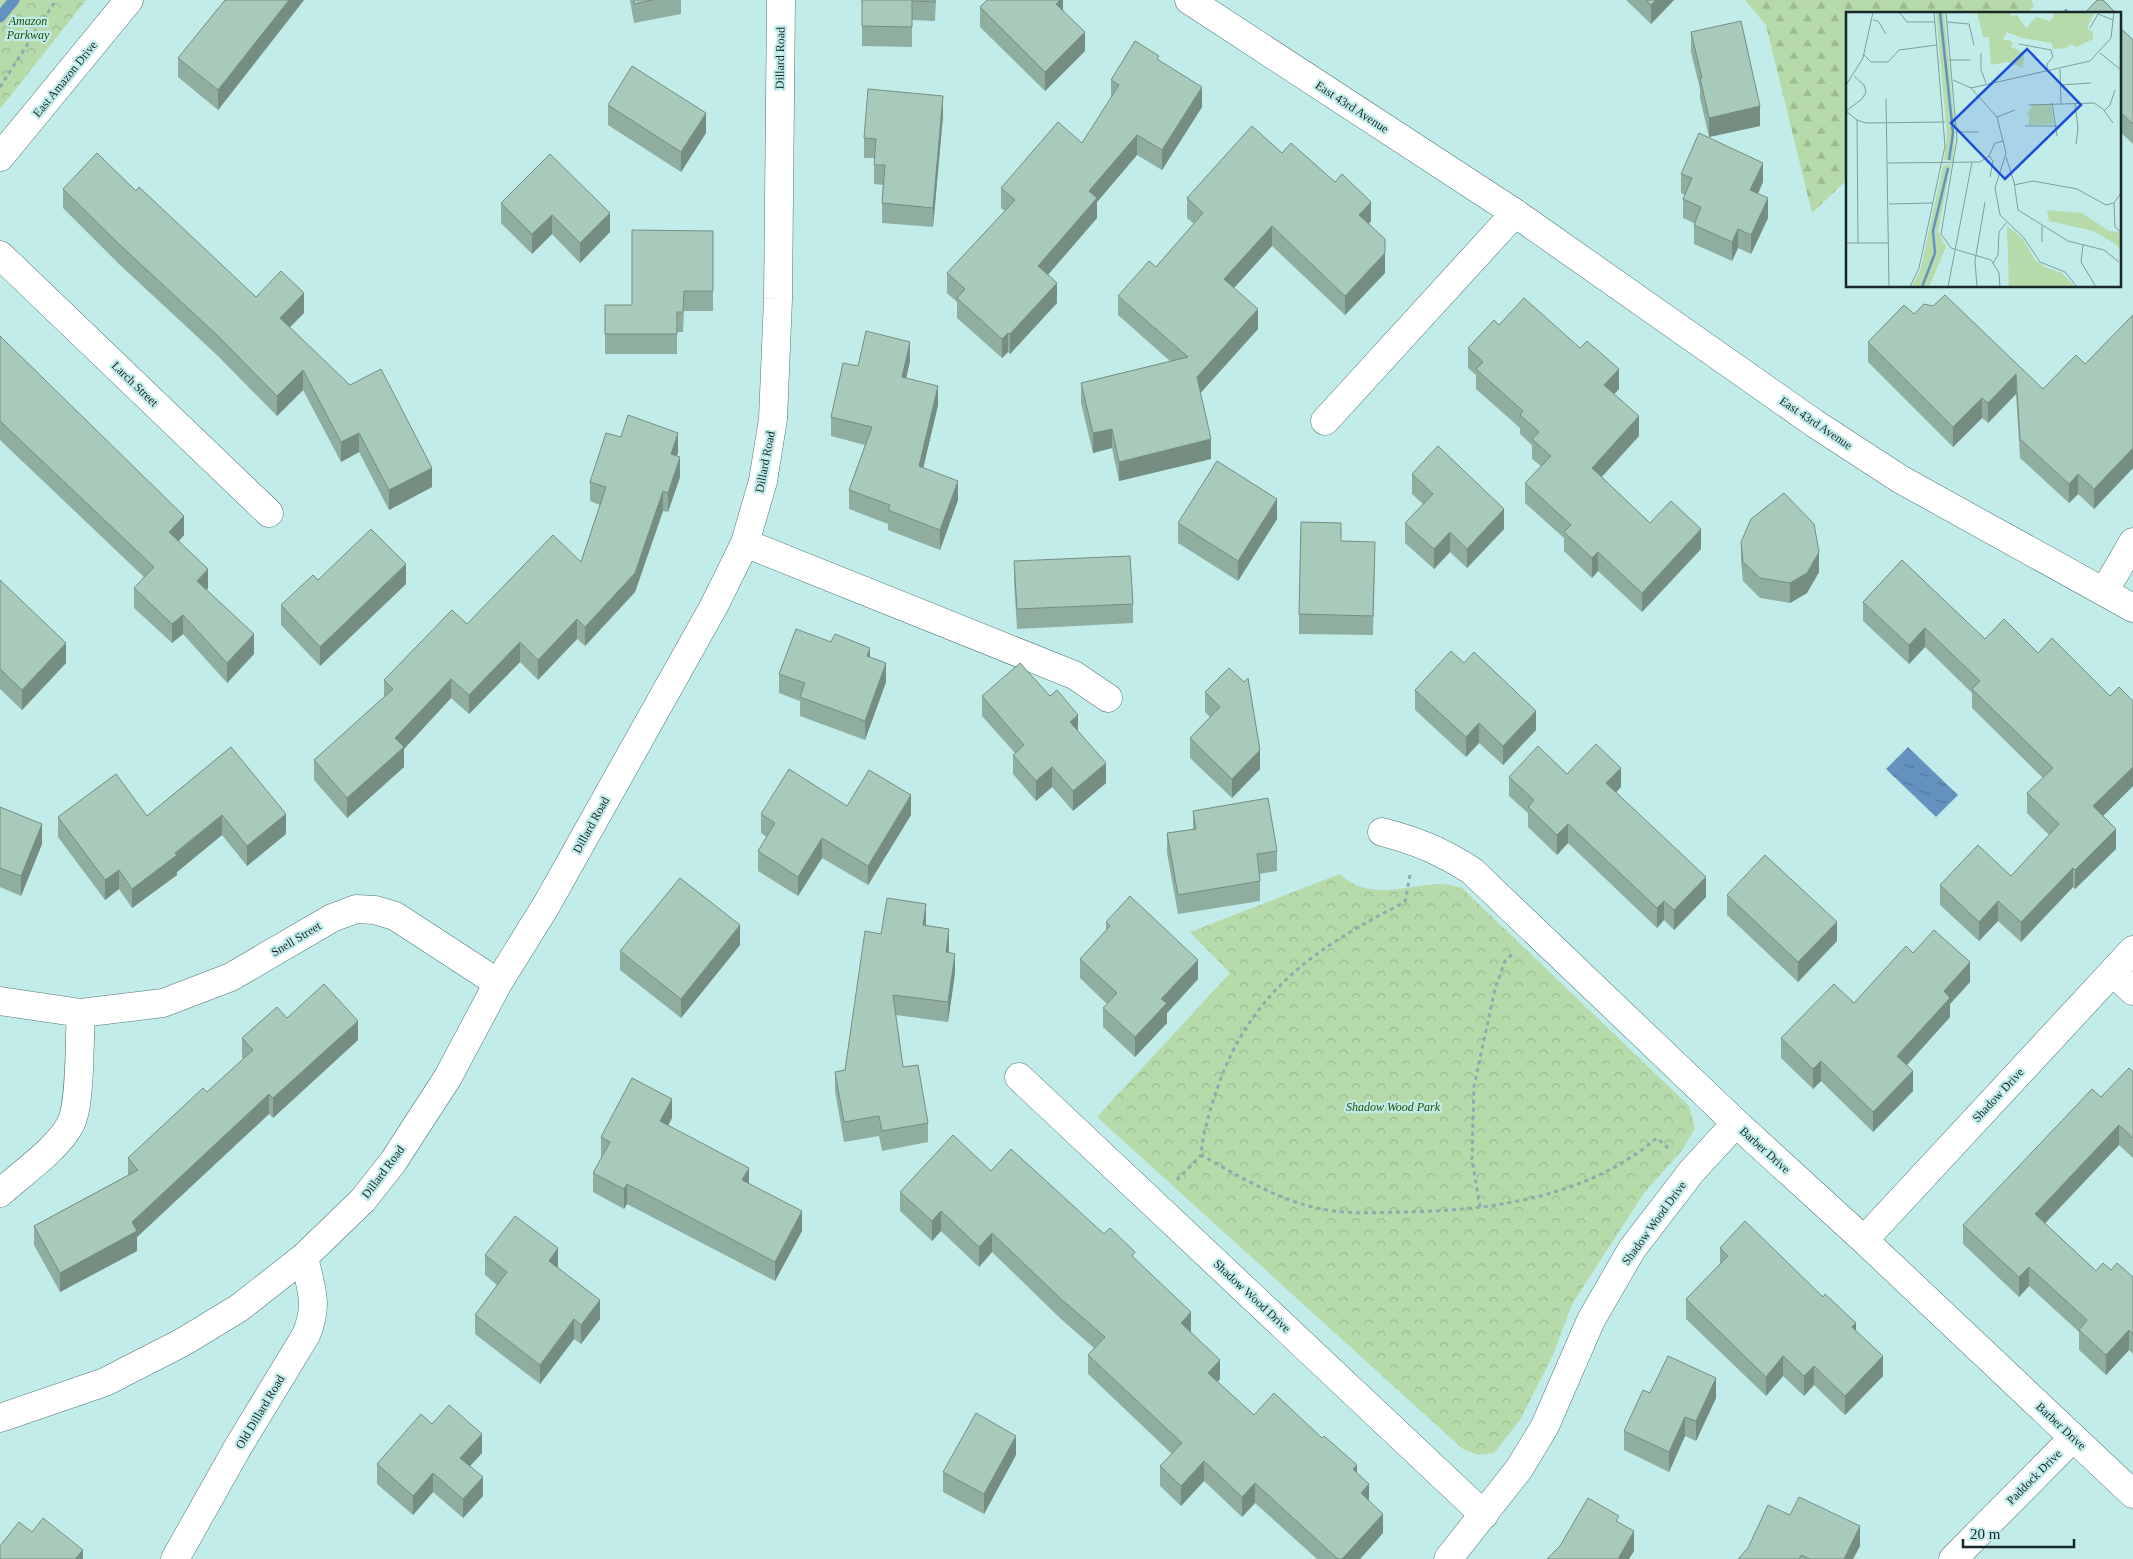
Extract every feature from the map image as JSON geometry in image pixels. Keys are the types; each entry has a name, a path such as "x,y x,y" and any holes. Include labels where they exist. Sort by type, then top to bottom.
{"street":[{"name":"East Amazon Drive","path":"0,156 129,0"},
{"name":"Dillard Road","path":"0,1418 105,1382 183,1342 239,1308 304,1258 363,1200 393,1162 448,1077 498,983 547,904 714,606 745,543 763,481 773,419 778,300 781,0"},
{"name":"East 43rd Avenue","path":"1188,0 1515,213 1814,423 1900,479 2133,608"},
{"path":"1325,421 1515,213"},
{"name":"Larch Street","path":"0,255 269,513"},
{"path":"2104,592 2133,542"},
{"path":"745,543 1074,675 1108,698"},
{"name":"Barber Drive","path":"1382,832 1416,841 1444,853 1472,870 1736,1123 1864,1240 2133,1494"},
{"name":"Snell Street","path":"0,1001 81,1013 163,1003 231,977 332,918 356,909 375,910 395,916 498,983"},
{"name":"Shadow Drive","path":"1864,1240 2133,950"},
{"path":"2113,972 2133,991"},
{"path":"0,1193 51,1147 71,1123 76,1106 81,1013"},
{"name":"Shadow Wood Drive","path":"1019,1077 1484,1515"},
{"name":"Shadow Wood Drive","path":"1448,1559 1519,1469 1545,1426 1591,1320 1632,1249 1692,1171 1736,1123"},
{"name":"Old Dillard Road","path":"176,1559 238,1447 306,1336 311,1322 314,1300 304,1258"},
{"name":"Paddock Drive","path":"1953,1559 2073,1438"}],"path":[{"path":"0,87 56,0"},
{"path":"1416,841 1405,902 1354,928 1323,948 1270,995 1246,1027 1227,1061 1212,1102 1200,1155 1266,1190 1322,1209 1353,1212 1408,1212 1480,1207 1529,1199 1587,1180 1622,1162 1657,1138 1692,1171"},
{"path":"1480,1207 1472,1159 1474,1094 1479,1062 1495,989 1505,961 1534,930"}],"green space":[{"name":"Amazon Parkway","path":"0,0 86,0 0,109"},
{"path":"1745,0 2031,0 2034,6 2028,12 1846,12 1846,181 1812,213 1766,25"},
{"name":"Shadow Wood Park","path":"1340,874 1351,883 1375,890 1440,884 1462,888 1689,1106 1695,1128 1683,1149 1644,1193 1572,1304 1553,1355 1520,1420 1494,1453 1478,1455 1463,1449 1097,1117 1230,973 1190,932"}],"water":[{"path":"1908,747 1958,795 1936,817 1886,769"}],"building":[{"path":"225,0 289,0 218,90 178,58"},
{"path":"634,0 653,0 634,4"},
{"path":"862,0 935,0 935,2 912,1 912,27 862,26"},
{"path":"987,0 1060,0 1056,4 1085,32 1045,72 980,7"},
{"path":"1646,0 1656,0 1651,5"},
{"path":"2097,0 2103,0 2115,12 2086,12"},
{"path":"1741,21 1760,106 1709,118 1691,32"},
{"path":"2120,28 2133,40 2133,124 2120,112"},
{"path":"1135,41 1159,56 1157,59 1202,87 1162,150 1137,135 1089,191 1097,198 1038,266 1057,283 1010,334 1008,333 1002,339 957,298 965,289 947,273 1015,200 1001,188 1058,122 1082,143 1119,85 1111,80"},
{"path":"632,66 706,113 681,152 608,105"},
{"path":"868,89 943,96 933,208 882,203 885,165 874,165 876,139 864,138"},
{"path":"1252,126 1282,153 1291,143 1335,182 1342,174 1371,202 1359,215 1385,239 1385,253 1345,296 1272,226 1224,279 1258,309 1197,377 1211,439 1119,462 1112,429 1093,433 1081,383 1188,357 1118,296 1149,261 1156,267 1203,213 1187,198"},
{"path":"1699,133 1763,163 1750,190 1768,198 1751,235 1738,229 1732,242 1694,225 1701,207 1683,199 1692,178 1681,174"},
{"path":"97,153 136,191 139,187 256,297 281,271 304,293 280,318 350,385 381,369 432,468 389,490 359,433 341,442 303,370 277,396 218,336 63,189"},
{"path":"550,154 610,213 580,243 552,215 532,234 501,203"},
{"path":"632,230 713,231 713,291 684,291 683,312 677,312 677,334 605,334 605,305 632,305"},
{"path":"1945,295 2043,389 2076,355 2085,364 2133,315 2133,448 2094,489 2078,474 2069,484 2020,439 2016,374 1988,403 1982,398 1953,427 1868,342 1904,305 1914,314 1924,304 1933,306"},
{"path":"1524,298 1580,348 1587,341 1619,369 1604,385 1639,416 1592,468 1650,523 1671,501 1701,529 1642,593 1598,552 1592,558 1564,532 1571,525 1525,483 1551,456 1532,439 1539,432 1520,415 1523,411 1476,369 1483,362 1468,348 1494,320 1499,325"},
{"path":"866,331 910,342 902,377 938,386 919,466 958,481 940,530 888,510 890,505 849,490 872,427 831,417 843,363 858,366"},
{"path":"0,336 184,516 169,532 208,569 197,581 254,634 227,663 183,615 172,624 134,588 154,567 0,421"},
{"path":"628,415 678,433 671,454 680,457 668,493 663,491 635,573 585,627 577,619 538,660 520,642 469,695 451,679 395,738 404,747 347,798 314,760 393,689 384,680 452,610 467,624 553,535 581,562 606,487 590,482 606,433 621,437"},
{"path":"1438,446 1504,509 1467,549 1450,532 1434,549 1405,523 1433,494 1412,474"},
{"path":"1217,461 1277,499 1238,561 1178,523"},
{"path":"1784,493 1814,524 1819,552 1807,573 1790,583 1760,578 1743,562 1741,542 1751,519"},
{"path":"1301,522 1341,523 1341,541 1375,542 1373,616 1299,614"},
{"path":"371,529 406,564 320,647 281,605 313,575 318,580"},
{"path":"1130,556 1133,604 1017,609 1014,561"},
{"path":"1902,560 1985,639 2004,619 2038,653 2052,638 2110,696 2119,687 2133,701 2133,767 2093,806 2116,829 2075,870 2073,868 2021,922 1998,901 1979,922 1940,885 1978,845 2011,876 2059,824 2027,793 2053,768 1972,689 1980,681 1925,628 1909,645 1863,602"},
{"path":"0,580 66,643 22,690 0,669"},
{"path":"796,629 831,642 835,634 870,648 867,656 886,663 865,721 800,697 805,683 779,674"},
{"path":"1451,651 1464,663 1474,652 1536,711 1503,746 1479,723 1466,737 1415,690"},
{"path":"1020,663 1050,696 1057,690 1078,715 1070,722 1106,763 1073,791 1052,767 1036,781 1013,755 1024,745 982,696"},
{"path":"1229,668 1244,682 1248,678 1260,750 1232,779 1190,738 1220,707 1205,692"},
{"path":"1596,744 1621,768 1606,783 1706,877 1674,910 1664,901 1657,908 1568,824 1557,835 1528,807 1534,800 1509,777 1538,746 1567,774"},
{"path":"231,747 286,814 247,846 222,815 175,853 177,855 132,889 119,870 105,880 58,817 116,774 147,816"},
{"path":"789,769 847,806 869,770 911,795 868,866 822,838 798,877 758,851 775,823 761,814"},
{"path":"1268,798 1277,851 1257,854 1260,881 1178,895 1167,833 1196,829 1193,811"},
{"path":"0,807 42,824 21,876 0,868"},
{"path":"1765,855 1837,922 1798,962 1727,895"},
{"path":"680,878 740,925 681,999 620,951"},
{"path":"1130,896 1198,960 1161,999 1167,1003 1135,1037 1103,1008 1117,993 1080,959 1110,926 1106,922"},
{"path":"887,898 926,904 923,925 949,929 946,952 955,954 948,1002 893,995 903,1067 918,1065 928,1123 882,1131 879,1116 844,1122 835,1072 845,1070 865,931 881,934"},
{"path":"1934,930 1970,962 1944,991 1950,998 1897,1056 1913,1071 1873,1112 1821,1061 1813,1069 1781,1038 1834,984 1854,1003 1906,946 1913,953"},
{"path":"324,984 358,1021 273,1098 269,1094 132,1222 137,1231 60,1273 34,1226 138,1170 128,1158 203,1088 207,1092 253,1050 242,1038 277,1007 287,1018"},
{"path":"2129,1068 2133,1072 2133,1138 2119,1125 2035,1214 2096,1271 2103,1263 2111,1270 2117,1263 2133,1277 2133,1334 2129,1330 2106,1355 2079,1330 2087,1320 2029,1267 2019,1277 1963,1225 2092,1089 2101,1097"},
{"path":"632,1078 672,1099 660,1121 749,1168 742,1180 802,1211 775,1262 627,1184 624,1189 593,1173 610,1142 601,1137"},
{"path":"953,1135 991,1171 1011,1149 1104,1234 1110,1228 1135,1252 1132,1256 1191,1312 1181,1323 1220,1360 1208,1373 1254,1415 1274,1393 1322,1438 1324,1436 1357,1465 1353,1469 1369,1484 1361,1493 1383,1514 1342,1559 1338,1559 1255,1483 1242,1497 1204,1461 1181,1486 1160,1466 1182,1443 1088,1355 1105,1337 1061,1299 992,1233 979,1247 941,1211 932,1221 900,1192"},
{"path":"515,1216 558,1248 549,1261 600,1300 581,1325 574,1319 540,1365 475,1315 507,1272 485,1255"},
{"path":"1745,1221 1823,1297 1825,1294 1856,1323 1852,1327 1883,1356 1845,1396 1814,1366 1804,1376 1783,1356 1766,1377 1686,1299 1728,1256 1720,1248"},
{"path":"1668,1356 1716,1378 1696,1421 1685,1417 1669,1452 1624,1431 1643,1390 1650,1393"},
{"path":"449,1405 482,1434 460,1458 483,1477 463,1499 433,1473 413,1496 377,1464 421,1414 432,1424"},
{"path":"976,1413 1016,1436 984,1494 943,1472"},
{"path":"1799,1497 1860,1526 1844,1559 1810,1559 1801,1555 1799,1559 1738,1559 1748,1548 1768,1505 1790,1515"},
{"path":"1588,1498 1619,1516 1616,1521 1634,1531 1618,1559 1547,1559 1560,1546"},
{"path":"43,1518 83,1550 75,1559 0,1559 0,1546 19,1522 32,1532"}],"waterway":[{"path":"0,17 14,0"}]}
